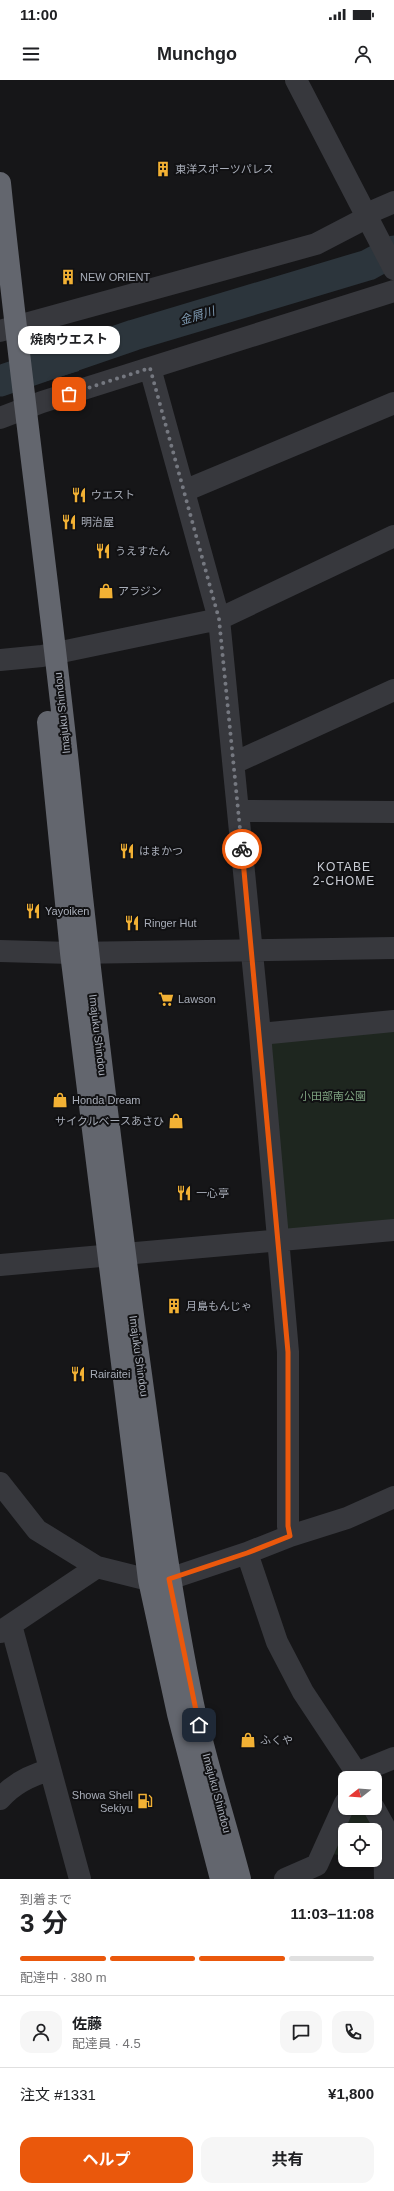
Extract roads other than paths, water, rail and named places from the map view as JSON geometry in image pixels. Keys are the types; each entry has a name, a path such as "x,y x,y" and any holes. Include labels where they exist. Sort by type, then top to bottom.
{"highway":[{"name":"Imajuku Shindou","path":"0,183 4,327 14,411 49,654 79,952 159,1580 178,1714 221,1879"},
{"name":"Imajuku Shindou","path":"159,1580 240,1879"}],"street":[{"path":"296,80 333,150 365,216 394,269"},
{"path":"4,327 316,244 365,216 394,202"},
{"path":"14,411 394,291"},
{"path":"150,368 219,619 260,1034 288,1352 288,1526 290,1536"},
{"path":"184,491 394,403"},
{"path":"0,660 49,654 219,619 393,540"},
{"path":"234,763 394,690"},
{"path":"239,811 394,812"},
{"path":"0,951 252,951 394,948"},
{"path":"260,1034 394,1021"},
{"path":"0,1265 394,1230"},
{"path":"0,1483 37,1530 97,1567 159,1580 247,1553 290,1536 347,1518 394,1497"},
{"path":"247,1553 277,1642 303,1692 354,1771"},
{"path":"80,1879 50,1770 5,1628 97,1567"},
{"path":"367,1771 394,1758"},
{"path":"0,1799 31,1776 50,1770"},
{"path":"285,1879 309,1870 317,1865 340,1815"},
{"path":"378,1815 384,1826 385,1879"}],"waterway":[{"name":"金屑川","path":"0,381 134,335 368,265 394,251"}],"place":[{"name":"東洋スポーツパレス","path":"163,169"},
{"name":"NEW ORIENT","path":"68,277"},
{"name":"焼肉ウエスト","path":"69,394"},
{"name":"ウエスト","path":"79,495"},
{"name":"明治屋","path":"69,522"},
{"name":"うえすたん","path":"103,551"},
{"name":"アラジン","path":"106,591"},
{"name":"はまかつ","path":"127,851"},
{"name":"Yayoiken","path":"33,911"},
{"name":"Ringer Hut","path":"132,923"},
{"name":"Lawson","path":"166,999"},
{"name":"Honda Dream","path":"60,1100"},
{"name":"サイクルベースあさひ","path":"176,1121"},
{"name":"一心亭","path":"184,1193"},
{"name":"月島もんじゃ","path":"174,1306"},
{"name":"Rairaitei","path":"78,1374"},
{"name":"ふくや","path":"248,1740"},
{"name":"Showa Shell Sekiyu","path":"145,1801"}],"district":[{"name":"KOTABE 2-CHOME","path":"344,874"}],"park label":[{"name":"小田部南公園","path":"333,1096"}]}
